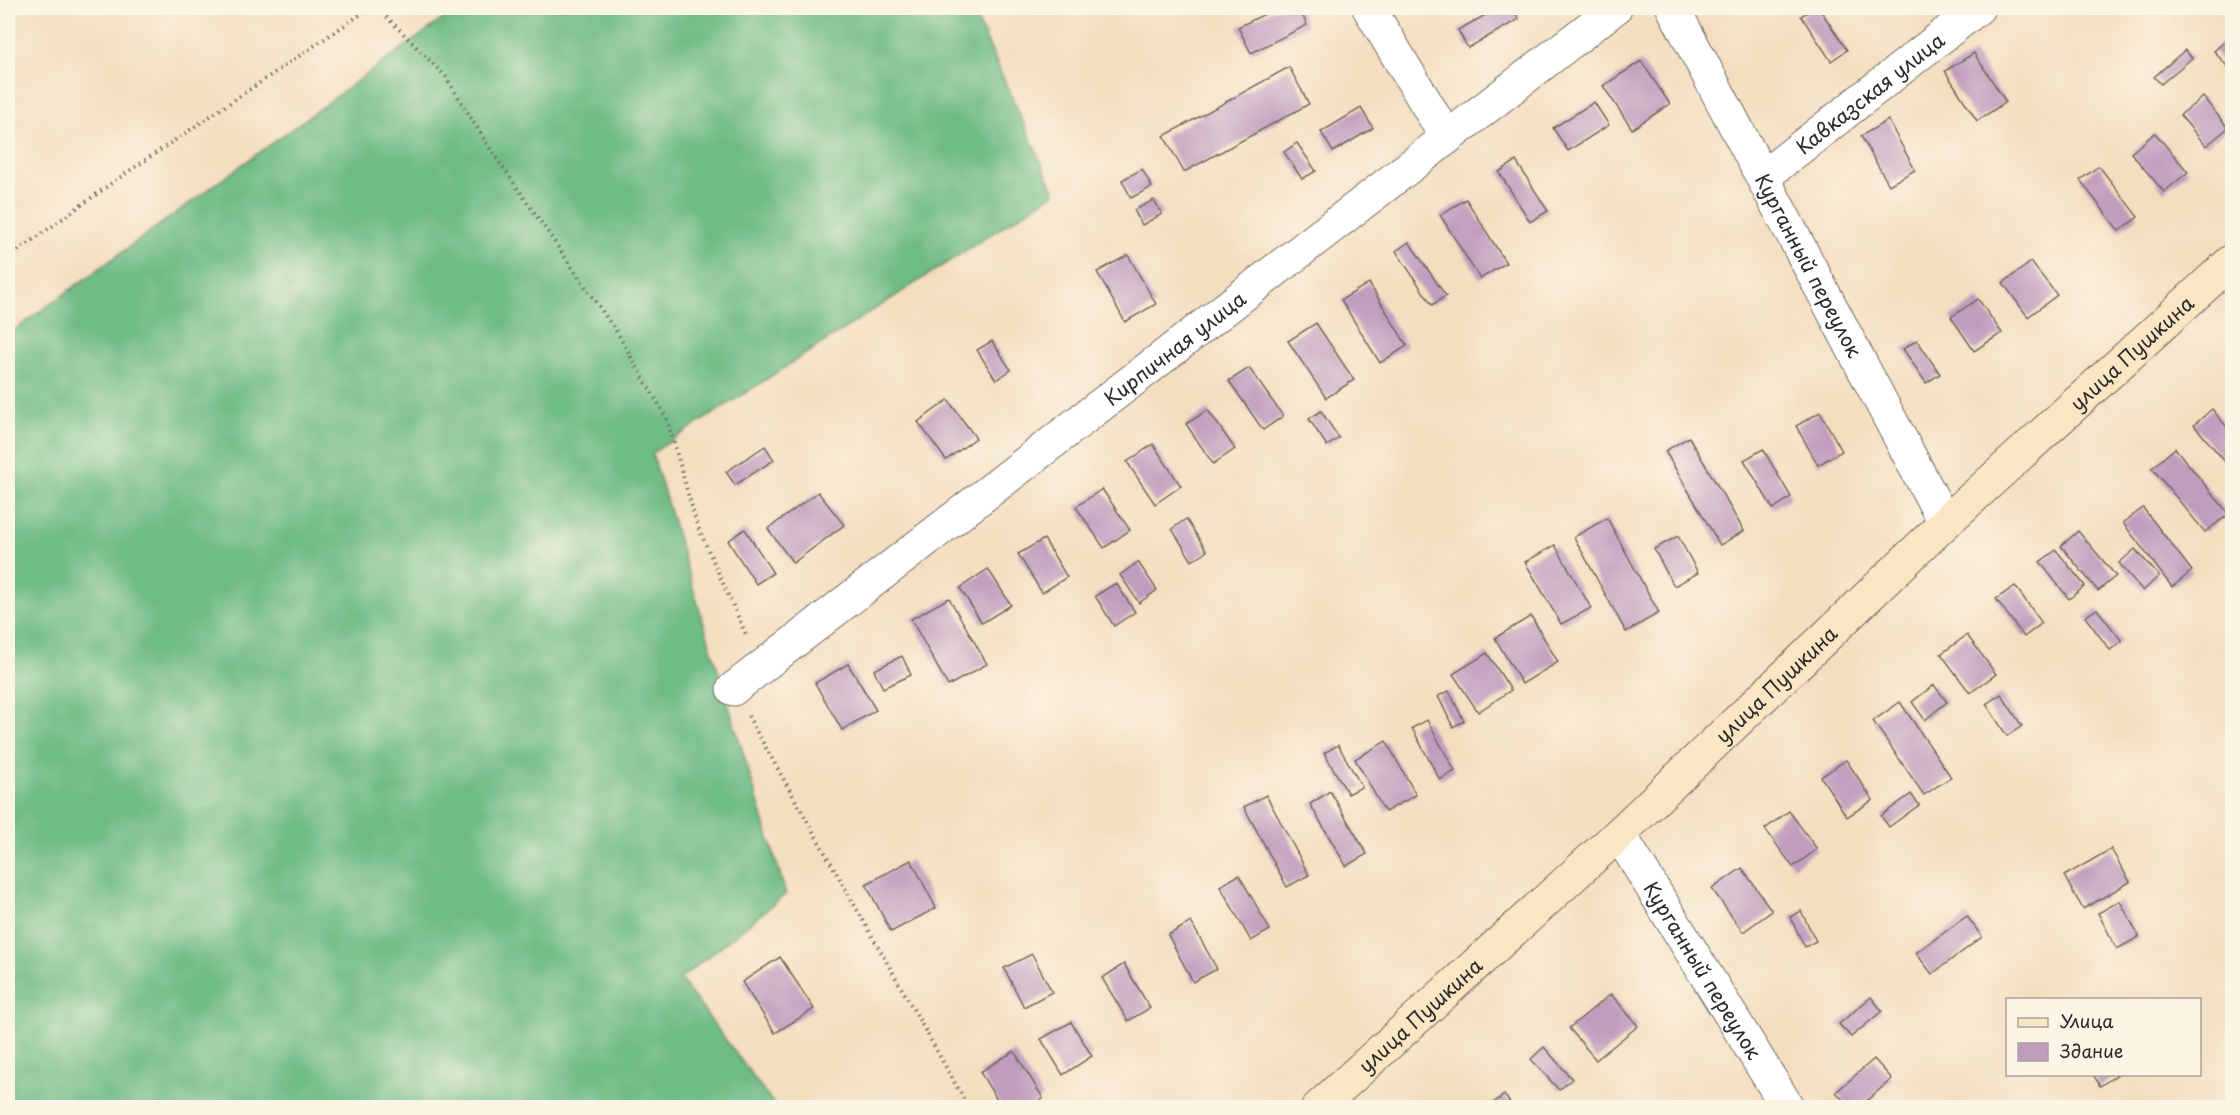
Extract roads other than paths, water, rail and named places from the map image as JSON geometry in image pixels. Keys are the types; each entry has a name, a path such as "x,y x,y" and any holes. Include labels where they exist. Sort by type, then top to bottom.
{"main road":[{"name":"улица Пушкина","path":"1318,1107 1619,834 1945,523 2232,261"}],"street":[{"path":"1369,8 1447,138"},
{"name":"Кирпичная улица","path":"733,689 1615,8"},
{"name":"Курганный переулок","path":"1673,8 1945,523"},
{"name":"Кавказская улица","path":"1763,177 1978,8"},
{"name":"Курганный переулок","path":"1619,834 1788,1107"}]}
